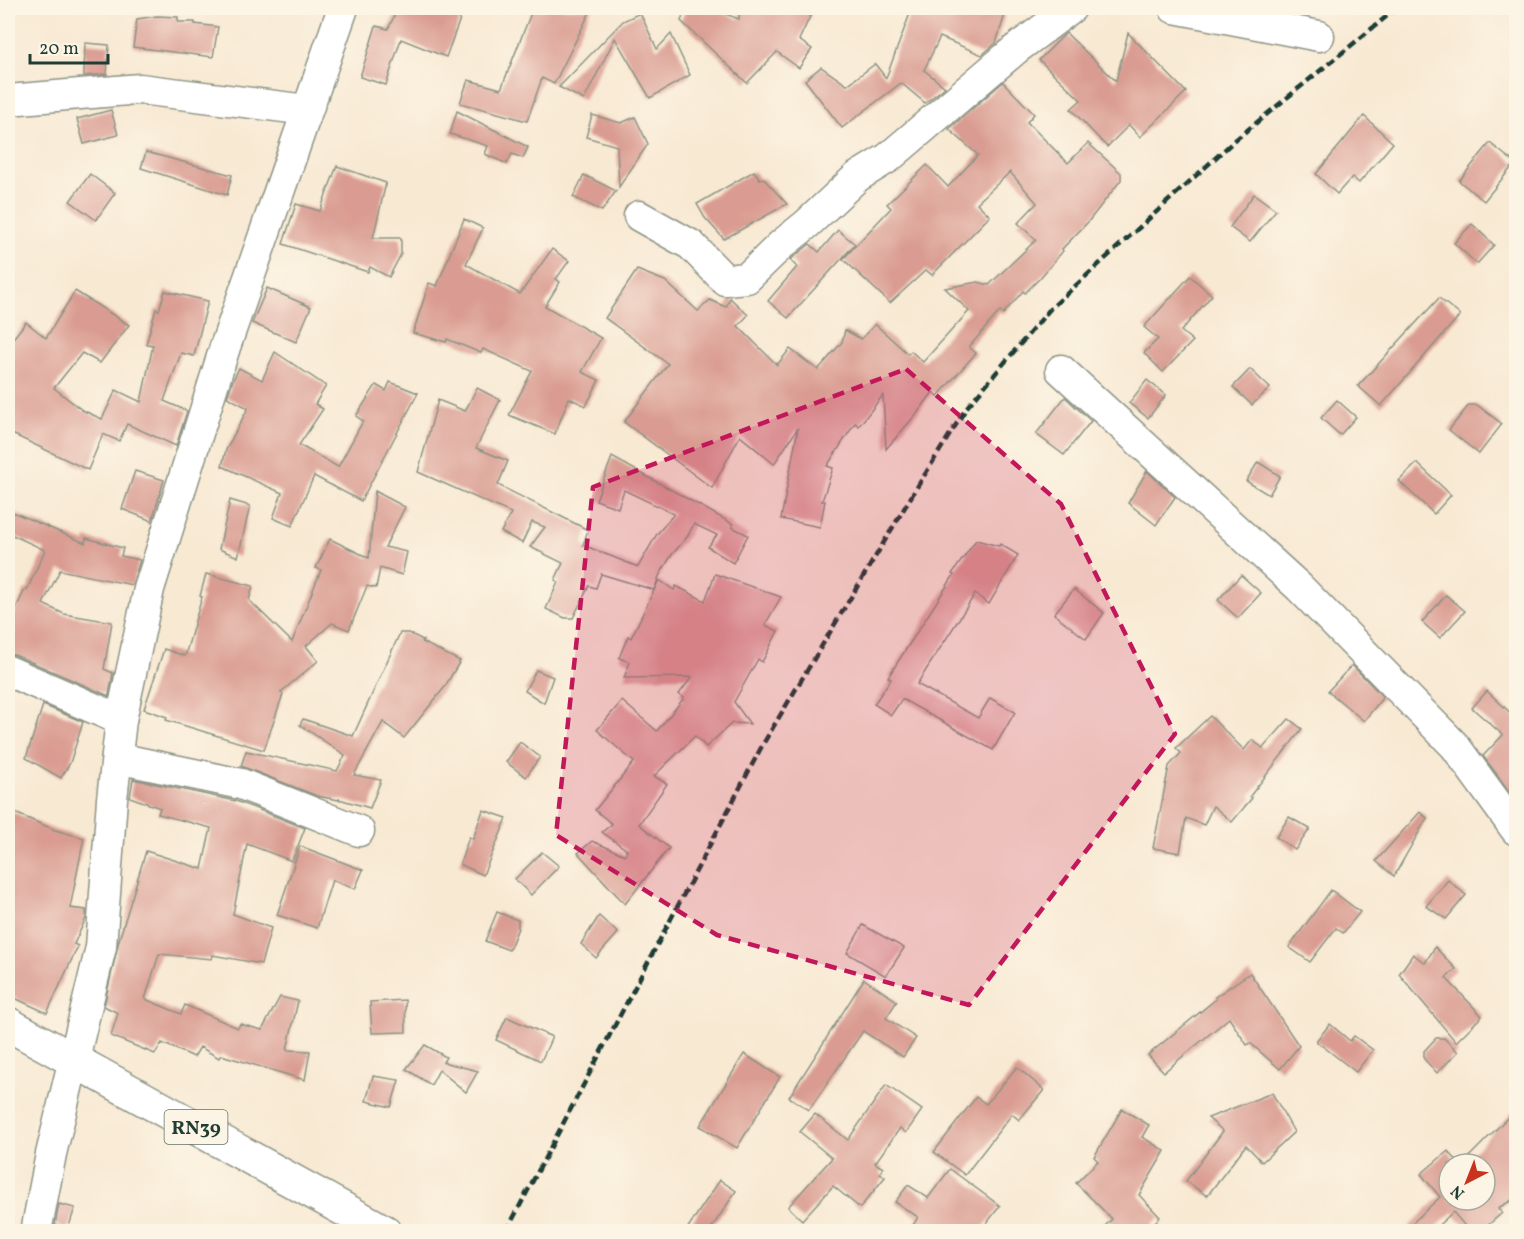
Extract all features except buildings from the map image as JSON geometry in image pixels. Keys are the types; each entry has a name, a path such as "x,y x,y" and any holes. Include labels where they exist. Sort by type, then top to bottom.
{"highway":[{"name":"RN39","path":"8,1023 385,1232"}],"street":[{"path":"36,1232 51,1154 102,947 121,720 149,590 225,346 343,8"},
{"path":"639,216 691,245 725,280 747,278 857,177 888,158 1016,49 1071,8"},
{"path":"1174,8 1319,36"},
{"path":"8,100 140,89 308,110"},
{"path":"1060,370 1299,587 1455,746 1516,830"},
{"path":"8,671 121,720"},
{"path":"117,758 241,784 359,831"}],"highlighted area":[{"path":"906,369 1061,504 1175,734 969,1005 717,935 556,835 593,487"}],"railway":[{"path":"506,1232 763,744 967,407 1050,309 1234,141 1397,8"}]}
